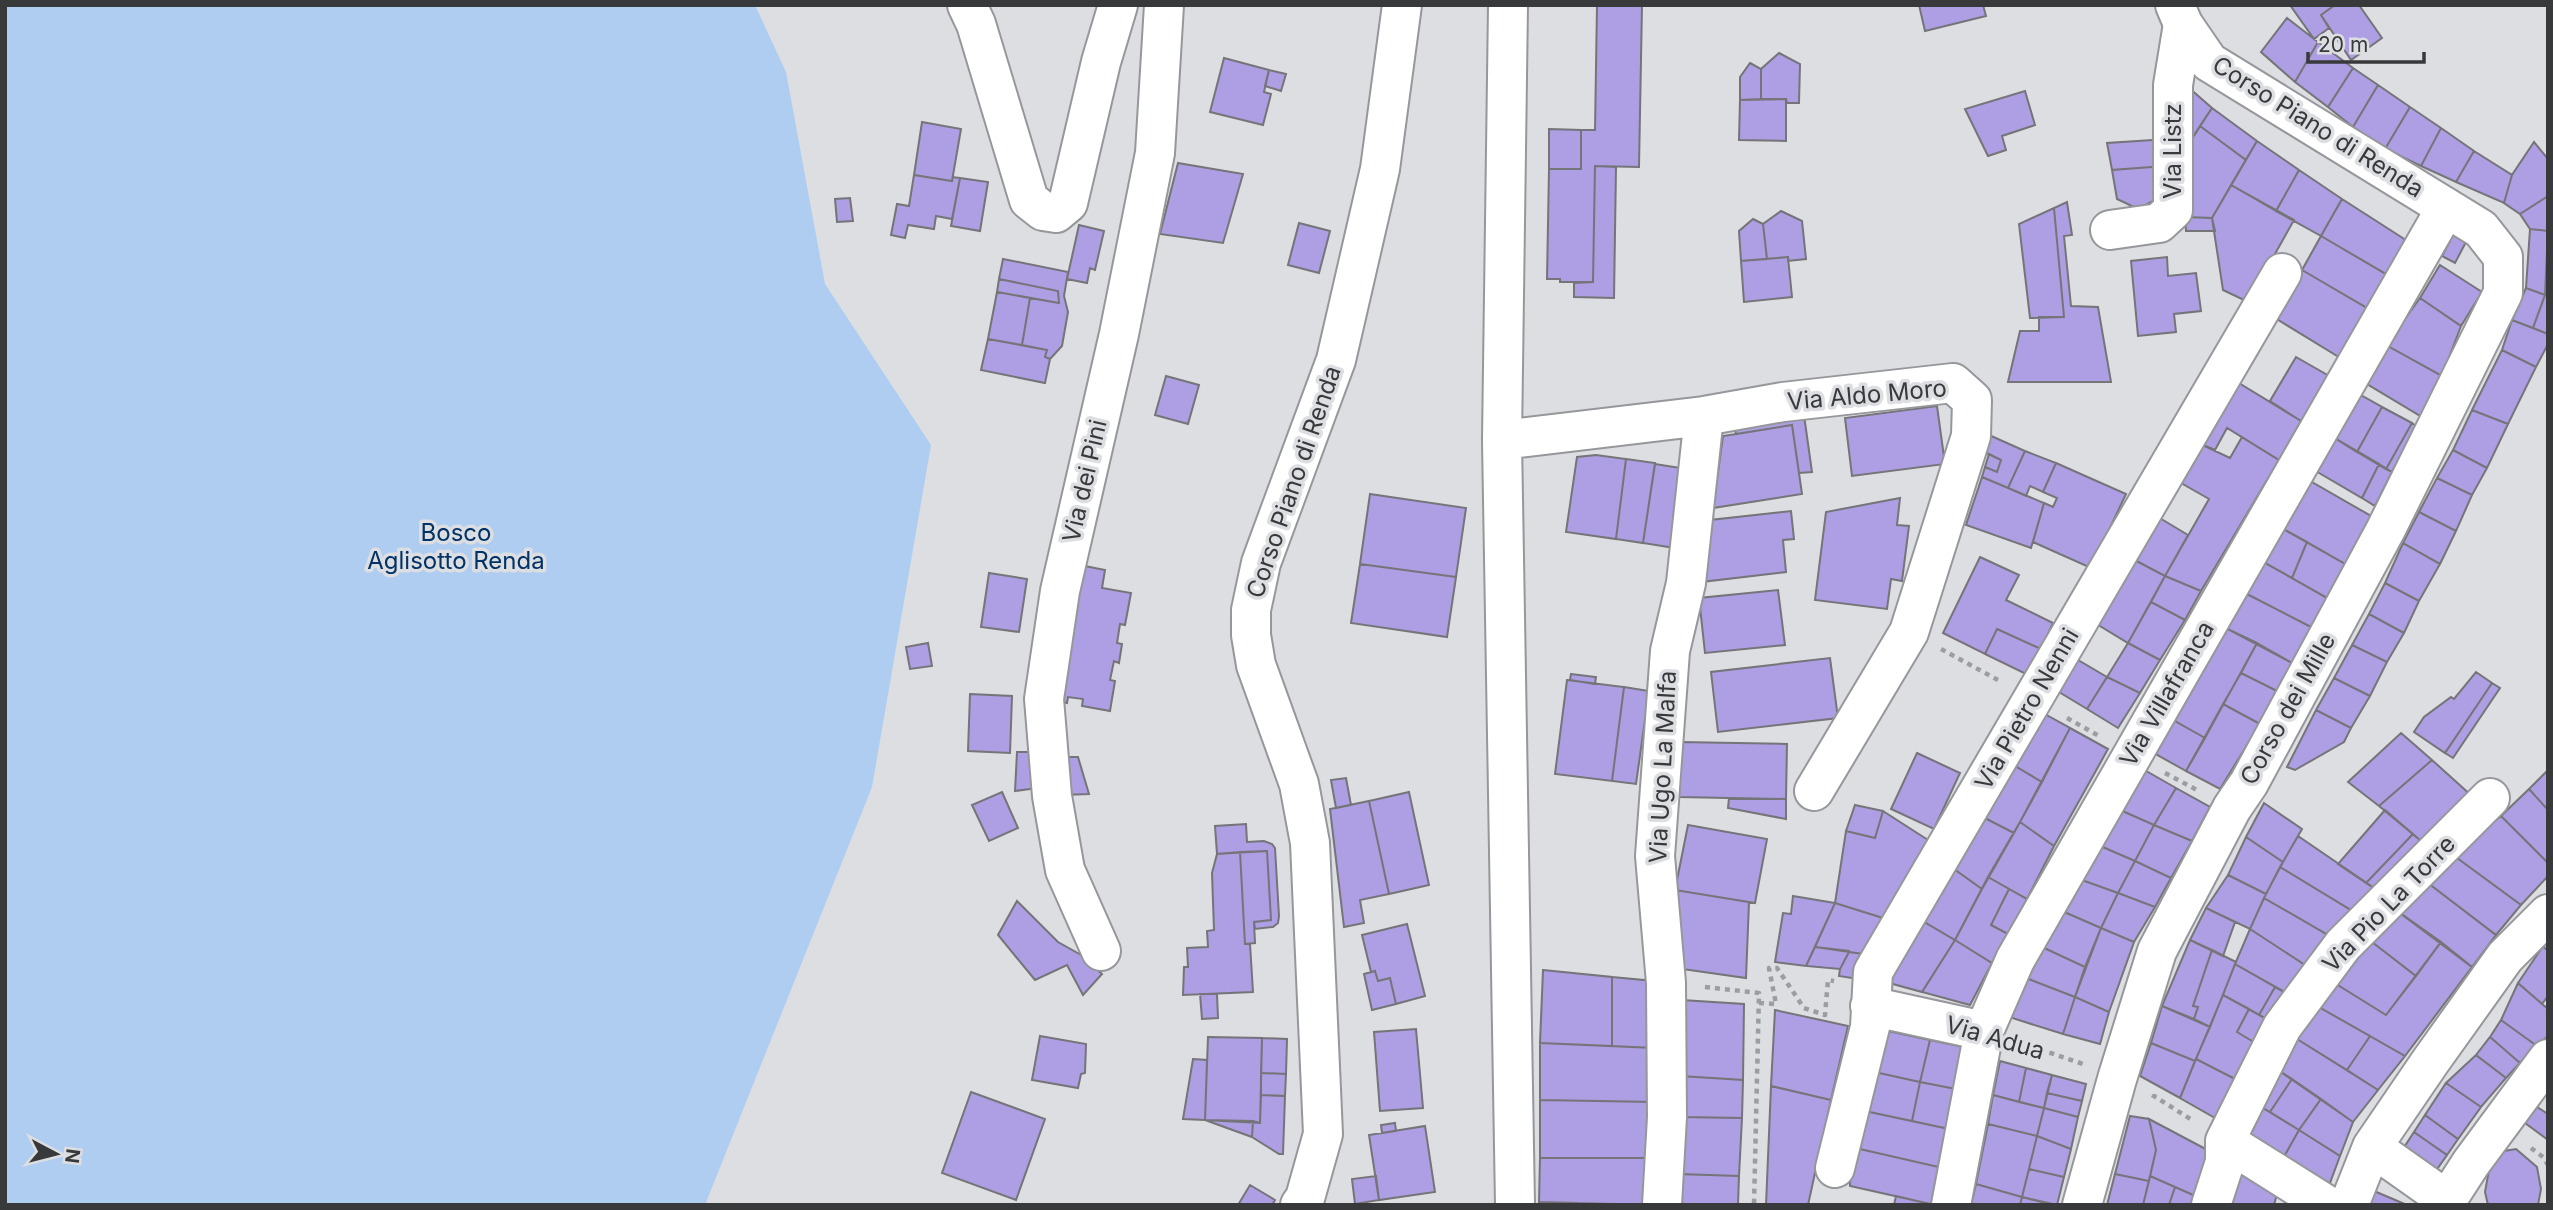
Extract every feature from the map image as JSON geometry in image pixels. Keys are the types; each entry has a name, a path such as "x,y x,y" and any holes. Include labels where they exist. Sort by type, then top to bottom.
{"street":[{"path":"967,5 976,24 1029,200 1043,211 1056,213 1068,202 1101,62 1118,5"},
{"name":"Via dei Pini","path":"1101,951 1065,870 1052,796 1044,699 1060,591 1121,321 1155,153 1164,5"},
{"name":"Corso Piano di Renda","path":"1300,1205 1305,1198 1323,1134 1310,843 1299,784 1256,665 1251,635 1251,610 1261,563 1336,360 1380,169 1402,5"},
{"path":"1508,5 1502,440 1515,1205"},
{"name":"Corso Piano di Renda","path":"2178,15 2209,62 2481,229"},
{"name":"Via Listz","path":"2110,230 2159,223 2173,210 2173,85 2178,15"},
{"name":"Via Villafranca","path":"1951,1205 1984,1031 2015,960 2446,208"},
{"name":"Corso dei Mille","path":"2082,1205 2157,951 2232,808 2249,783 2386,529 2503,292 2503,257 2481,229"},
{"name":"Via Pietro Nenni","path":"1835,1168 1870,1027 1873,972 2282,273"},
{"name":"Via Aldo Moro","path":"1502,440 1704,416 1783,402 1953,383 1972,400 1971,436 1909,632 1814,791"},
{"name":"Via Ugo La Malfa","path":"1662,1205 1667,1117 1666,983 1655,856 1670,651 1686,583 1704,416"},
{"name":"Via Pio La Torre","path":"2211,1205 2225,1162 2225,1141 2282,1027 2343,945 2490,798"},
{"path":"2349,1205 2372,1147 2505,957 2548,914"},
{"name":"Via Adua","path":"1870,1006 1984,1031"},
{"path":"2372,1147 2447,1200 2548,1059"},
{"path":"2225,1141 2327,1205"}],"path":[{"path":"1909,632 2232,808"},
{"path":"1759,1003 1776,1004 1769,968 1777,968 1804,1008 1825,1015 1828,980 1840,982"},
{"path":"1666,983 1759,993 1754,1205"},
{"name":"Via Adua","path":"1984,1031 2090,1066 2118,1079"},
{"path":"2118,1079 2133,1105 2147,1110 2154,1096 2225,1141"}],"green space":[{"name":"Bosco Aglisotto Renda","path":"5,5 755,5 786,72 825,284 931,445 872,787 705,1205 5,1205"}],"building":[{"path":"1597,5 1642,5 1639,167 1595,166 1593,282 1560,282 1560,279 1547,279 1549,169 1581,169 1581,130 1595,130"},
{"path":"1919,5 1983,5 1986,16 1925,31"},
{"path":"2290,5 2335,5 2321,15 2329,28 2314,39"},
{"path":"2335,5 2359,5 2382,38 2351,60 2321,15"},
{"path":"2287,18 2318,42 2295,82 2261,52"},
{"path":"2318,42 2353,68 2328,107 2295,82"},
{"path":"1779,53 1800,64 1799,103 1787,103 1786,99 1761,99 1761,69"},
{"path":"1224,58 1269,70 1264,92 1271,94 1263,125 1210,112"},
{"path":"1750,63 1761,69 1761,99 1740,100 1740,77"},
{"path":"2353,68 2378,85 2353,127 2328,107"},
{"path":"1269,70 1286,74 1281,91 1265,86"},
{"path":"2378,85 2410,107 2385,149 2353,127"},
{"path":"2188,87 2212,108 2184,151"},
{"path":"2025,91 2035,125 2002,136 2006,150 1988,156 1965,109"},
{"path":"1786,99 1786,141 1739,140 1740,100"},
{"path":"2410,107 2441,128 2421,166 2385,149"},
{"path":"2212,108 2257,141 2246,160 2200,126"},
{"path":"922,122 961,129 952,181 914,175"},
{"path":"2200,126 2246,160 2212,218 2185,217 2184,151"},
{"path":"2441,128 2474,151 2456,182 2421,166"},
{"path":"1549,129 1581,130 1581,169 1549,169"},
{"path":"2168,139 2165,166 2112,170 2107,143"},
{"path":"2257,141 2299,170 2276,211 2231,185"},
{"path":"2534,142 2548,159 2548,196 2520,214 2504,203 2512,175"},
{"path":"2474,151 2512,175 2504,203 2456,182"},
{"path":"1178,163 1243,174 1223,243 1160,234"},
{"path":"1595,166 1616,167 1614,298 1574,297 1574,283 1593,282"},
{"path":"2165,166 2161,197 2138,209 2117,199 2112,170"},
{"path":"2299,170 2342,199 2321,236 2276,211"},
{"path":"914,175 952,181 953,177 960,178 952,219 936,216 934,229 908,225 905,238 891,235 897,204 909,206"},
{"path":"960,178 988,182 980,231 951,226"},
{"path":"2231,185 2294,220 2248,302 2223,290 2212,218"},
{"path":"2548,196 2548,231 2530,229 2520,214"},
{"path":"850,198 853,221 837,222 835,199"},
{"path":"2342,199 2409,242 2391,277 2321,236"},
{"path":"2067,202 2072,235 2064,236 2071,306 2098,307 2111,382 2008,382 2020,331 2039,331 2039,317 2064,317 2054,208"},
{"path":"2054,208 2064,317 2030,318 2019,224"},
{"path":"1781,211 1802,221 1806,259 1767,259 1763,224"},
{"path":"2185,217 2212,218 2215,231 2186,231"},
{"path":"1753,219 1763,224 1767,259 1741,261 1739,231"},
{"path":"1299,223 1330,231 1319,273 1288,265"},
{"path":"1079,225 1104,231 1095,270 1090,268 1087,283 1067,279"},
{"path":"2530,229 2548,231 2545,295 2526,288"},
{"path":"2453,235 2466,242 2455,263 2442,256"},
{"path":"2321,236 2391,277 2374,312 2302,270"},
{"path":"1788,257 1792,297 1744,302 1741,261"},
{"path":"2167,257 2168,276 2196,273 2201,311 2174,314 2176,332 2138,336 2131,261"},
{"path":"1003,259 1068,272 1064,296 1068,312 1062,346 1050,359 1045,357 1047,350 1022,345 1030,298 1059,303 1058,291 999,279"},
{"path":"2440,265 2482,292 2461,326 2420,298"},
{"path":"2302,270 2374,312 2342,359 2275,318"},
{"path":"999,279 1058,291 1059,303 997,292"},
{"path":"2526,288 2545,295 2533,328 2512,320"},
{"path":"997,292 1030,298 1022,345 988,339"},
{"path":"2545,295 2548,296 2548,334 2533,328"},
{"path":"2420,298 2461,326 2442,376 2386,345"},
{"path":"2512,320 2548,334 2548,344 2536,367 2502,350"},
{"path":"988,339 1047,350 1045,357 1050,359 1045,383 981,370"},
{"path":"2386,345 2442,376 2422,417 2367,384"},
{"path":"2502,350 2536,367 2508,424 2472,410"},
{"path":"2296,357 2331,377 2301,421 2270,401"},
{"path":"1166,376 1199,385 1188,424 1155,415"},
{"path":"2234,380 2301,421 2279,460 2227,428 2215,450 2196,442"},
{"path":"2359,394 2382,407 2357,452 2333,437"},
{"path":"1937,406 1945,464 1852,476 1845,418"},
{"path":"2382,407 2412,423 2386,469 2357,452"},
{"path":"2472,410 2508,424 2487,468 2453,450"},
{"path":"1804,415 1812,472 1799,473 1792,425 1736,434 1734,425"},
{"path":"2412,423 2416,426 2392,472 2386,469"},
{"path":"1792,425 1802,494 1713,508 1723,436"},
{"path":"1989,435 2025,451 2008,488 1982,477 1985,467 1997,472 2001,460 1982,451"},
{"path":"2242,437 2279,460 2201,591 2165,576 2209,499 2174,479 2196,442 2230,458"},
{"path":"2333,437 2379,464 2362,498 2314,470"},
{"path":"2453,450 2487,468 2472,495 2437,478"},
{"path":"2025,451 2056,463 2043,492 2030,486 2026,496 2008,488"},
{"path":"1989,454 2001,460 1997,472 1985,467"},
{"path":"1596,455 1626,459 1616,539 1566,532 1577,457"},
{"path":"1626,459 1655,463 1643,543 1616,539"},
{"path":"2056,463 2126,494 2091,568 2033,542 2044,503 2053,507 2057,498 2043,492"},
{"path":"1655,464 1687,469 1675,548 1643,543"},
{"path":"2379,464 2392,472 2375,506 2362,498"},
{"path":"1982,477 2044,503 2031,548 1966,525"},
{"path":"2305,478 2371,516 2345,564 2278,526"},
{"path":"2437,478 2472,495 2456,531 2419,512"},
{"path":"1370,494 1466,508 1456,577 1360,564"},
{"path":"1900,498 1897,525 1909,526 1902,581 1891,579 1887,609 1815,600 1826,512"},
{"path":"1791,511 1794,539 1783,540 1786,572 1701,582 1710,520"},
{"path":"2419,512 2456,531 2440,564 2403,543"},
{"path":"2153,514 2188,535 2165,576 2127,556"},
{"path":"2278,526 2307,542 2292,578 2260,560"},
{"path":"2307,542 2345,564 2327,598 2292,578"},
{"path":"2403,543 2440,564 2419,601 2385,583"},
{"path":"2127,556 2165,576 2128,643 2090,620"},
{"path":"1980,557 2019,575 2006,600 2053,623 2041,649 1997,629 1985,654 1943,633"},
{"path":"2260,560 2327,598 2311,627 2243,592"},
{"path":"1075,564 1105,570 1102,588 1131,593 1125,625 1120,624 1117,643 1122,644 1119,663 1114,661 1110,680 1115,681 1110,711 1082,706 1083,699 1068,697 1067,703 1053,700"},
{"path":"1360,564 1456,577 1447,637 1351,623"},
{"path":"989,573 1027,579 1019,632 981,627"},
{"path":"2165,576 2201,591 2185,620 2151,602"},
{"path":"2385,583 2419,601 2404,633 2369,614"},
{"path":"1778,590 1785,645 1705,653 1699,598"},
{"path":"2243,592 2311,627 2292,663 2224,627"},
{"path":"2151,602 2185,620 2160,660 2128,643"},
{"path":"2369,614 2404,633 2387,662 2352,645"},
{"path":"2217,624 2257,643 2205,738 2168,717"},
{"path":"1997,629 2041,649 2028,675 1985,654"},
{"path":"928,643 932,666 910,669 906,647"},
{"path":"2128,643 2160,660 2140,693 2107,677"},
{"path":"2257,643 2292,663 2277,691 2241,673"},
{"path":"2352,645 2387,662 2370,696 2334,678"},
{"path":"2073,657 2107,677 2087,709 2054,689"},
{"path":"1830,658 1838,718 1718,732 1711,672"},
{"path":"2476,672 2492,683 2445,753 2414,732 2424,717 2451,697 2454,699"},
{"path":"2241,673 2277,691 2260,724 2223,704"},
{"path":"1571,674 1596,677 1595,684 1570,680"},
{"path":"2107,677 2140,693 2118,728 2087,709"},
{"path":"2334,678 2370,696 2351,728 2316,710"},
{"path":"1567,680 1624,687 1612,781 1555,774"},
{"path":"2492,683 2500,688 2453,758 2445,753"},
{"path":"1624,687 1649,691 1636,784 1612,781"},
{"path":"970,694 1012,696 1010,753 968,751"},
{"path":"2223,704 2260,724 2220,789 2186,771"},
{"path":"2316,710 2351,728 2344,742 2295,770 2287,767"},
{"path":"2043,713 2070,728 2042,782 2010,763"},
{"path":"2168,717 2205,738 2186,771 2152,752"},
{"path":"2070,728 2108,749 2054,846 2020,822"},
{"path":"2401,733 2432,760 2379,806 2348,782"},
{"path":"1680,742 1787,744 1786,799 1679,797"},
{"path":"1017,752 1033,752 1038,788 1015,791"},
{"path":"1917,753 1960,773 1934,829 1891,809"},
{"path":"1055,757 1078,757 1089,794 1061,795"},
{"path":"2432,760 2473,797 2421,841 2379,806"},
{"path":"2010,763 2042,782 2014,833 1975,813"},
{"path":"2141,768 2176,788 2154,825 2118,809"},
{"path":"2548,770 2548,810 2529,789"},
{"path":"1346,778 1351,805 1336,808 1331,780"},
{"path":"2176,788 2210,807 2192,841 2154,825"},
{"path":"2529,789 2548,810 2548,863 2501,816"},
{"path":"1002,792 1018,828 989,841 972,805"},
{"path":"1409,792 1429,885 1389,894 1369,801"},
{"path":"1729,798 1786,799 1786,819 1728,808"},
{"path":"1369,801 1389,894 1360,900 1364,923 1344,927 1330,809"},
{"path":"2264,803 2302,829 2283,862 2246,837"},
{"path":"1855,805 1883,811 1875,838 1846,831"},
{"path":"2118,809 2154,825 2135,861 2098,845"},
{"path":"2385,810 2413,834 2366,883 2338,864"},
{"path":"1883,811 1928,840 1883,918 1835,903 1846,831 1875,838"},
{"path":"1975,813 2014,833 1982,889 1947,864"},
{"path":"2501,816 2548,863 2548,876 2521,905 2453,855"},
{"path":"2020,822 2054,846 2027,899 1988,877"},
{"path":"1246,824 1247,842 1264,841 1275,848 1279,916 1278,923 1273,927 1255,929 1254,922 1271,920 1267,851 1217,854 1215,826"},
{"path":"1688,825 1767,839 1755,903 1675,890"},
{"path":"2154,825 2192,841 2171,878 2135,861"},
{"path":"2413,834 2421,841 2374,888 2366,883"},
{"path":"2298,836 2374,888 2354,912 2280,867"},
{"path":"2246,837 2283,862 2266,894 2228,875"},
{"path":"2098,845 2135,861 2118,893 2079,879"},
{"path":"1267,851 1271,920 1254,922 1255,943 1245,944 1240,852"},
{"path":"1240,852 1245,944 1250,944 1253,992 1183,995 1184,967 1188,967 1187,948 1208,947 1207,931 1214,930 1212,873 1217,854"},
{"path":"2453,855 2521,905 2496,935 2424,880"},
{"path":"2135,861 2171,878 2155,907 2118,893"},
{"path":"1947,864 1982,889 1955,940 1914,916"},
{"path":"2280,867 2354,912 2328,935 2264,898"},
{"path":"2228,875 2266,894 2250,929 2206,908"},
{"path":"1988,877 2009,889 1991,925 2008,934 1992,963 1955,940"},
{"path":"2079,879 2118,893 2101,928 2062,911"},
{"path":"2424,880 2496,935 2472,967 2396,910"},
{"path":"2009,889 2027,899 2008,934 1991,925"},
{"path":"1675,890 1749,902 1746,978 1675,968"},
{"path":"2118,893 2155,907 2134,942 2101,928"},
{"path":"1793,896 1835,903 1806,966 1775,962 1783,913 1791,914"},
{"path":"2264,898 2328,935 2305,965 2250,929"},
{"path":"1017,901 1058,942 1083,956 1102,974 1083,995 1067,965 1035,980 998,935"},
{"path":"1835,903 1883,918 1863,954 1815,947"},
{"path":"2206,908 2235,922 2223,956 2190,940"},
{"path":"2396,910 2441,942 2416,976 2368,939"},
{"path":"2062,911 2101,928 2085,967 2042,947"},
{"path":"1914,916 1955,940 1922,992 1882,981"},
{"path":"1407,924 1425,996 1396,1004 1390,978 1378,981 1375,971 1371,972 1362,935"},
{"path":"2101,928 2134,942 2109,1012 2075,997"},
{"path":"2250,929 2305,965 2288,994 2235,964"},
{"path":"2368,939 2416,976 2386,1015 2333,982"},
{"path":"1955,940 1992,963 1970,1005 1922,992"},
{"path":"2190,940 2212,950 2193,1006 2198,1007 2194,1019 2162,1006"},
{"path":"2441,942 2472,967 2405,1056 2317,1006 2333,982 2386,1015"},
{"path":"2543,946 2548,951 2548,996 2542,1004 2518,983"},
{"path":"1815,947 1849,952 1840,969 1806,966"},
{"path":"2042,947 2085,967 2075,997 2026,978"},
{"path":"2212,950 2236,962 2210,1027 2194,1019 2198,1007 2193,1006"},
{"path":"1849,952 1871,955 1858,979 1839,976"},
{"path":"2235,964 2275,987 2259,1015 2223,995"},
{"path":"1543,970 1612,977 1612,1046 1540,1043"},
{"path":"1375,971 1378,981 1390,978 1396,1004 1372,1010 1364,974"},
{"path":"1612,977 1654,981 1654,1048 1612,1046"},
{"path":"2026,978 2075,997 2063,1034 2006,1016"},
{"path":"2518,983 2548,1009 2548,1036 2537,1046 2501,1020"},
{"path":"2275,987 2288,994 2272,1022 2259,1015"},
{"path":"1200,994 1217,994 1218,1018 1202,1019"},
{"path":"2223,995 2249,1009 2237,1032 2257,1044 2237,1080 2196,1059"},
{"path":"2075,997 2109,1012 2100,1044 2063,1034"},
{"path":"1682,1000 1744,1004 1743,1080 1680,1076"},
{"path":"2162,1006 2210,1027 2195,1061 2151,1043"},
{"path":"2317,1006 2370,1036 2347,1070 2297,1039"},
{"path":"2249,1009 2272,1022 2257,1044 2237,1032"},
{"path":"1775,1010 1848,1026 1831,1100 1771,1086"},
{"path":"2501,1020 2537,1046 2520,1063 2490,1037"},
{"path":"1416,1029 1423,1108 1380,1111 1374,1032"},
{"path":"1879,1029 1930,1040 1920,1082 1870,1071"},
{"path":"1040,1036 1086,1044 1085,1073 1081,1074 1078,1088 1032,1080"},
{"path":"2370,1036 2405,1056 2378,1090 2347,1070"},
{"path":"1208,1037 1262,1038 1260,1123 1205,1120"},
{"path":"2490,1037 2520,1063 2506,1078 2476,1055"},
{"path":"1262,1038 1287,1039 1286,1074 1261,1073"},
{"path":"2297,1039 2378,1090 2353,1122 2278,1070"},
{"path":"1930,1040 1964,1047 1956,1089 1920,1082"},
{"path":"1540,1043 1654,1048 1654,1102 1540,1100"},
{"path":"2151,1043 2195,1061 2180,1098 2140,1076"},
{"path":"2476,1055 2506,1078 2481,1107 2446,1083"},
{"path":"1193,1059 1207,1060 1205,1120 1183,1119"},
{"path":"2196,1059 2237,1080 2215,1118 2180,1098"},
{"path":"2000,1061 2026,1068 2019,1102 1993,1095"},
{"path":"2026,1068 2052,1075 2044,1108 2019,1102"},
{"path":"2278,1070 2292,1079 2270,1112 2258,1105"},
{"path":"1870,1071 1920,1082 1912,1121 1860,1110"},
{"path":"1261,1073 1286,1074 1285,1096 1261,1095"},
{"path":"2052,1075 2086,1084 2082,1101 2047,1093"},
{"path":"1680,1076 1743,1080 1742,1118 1679,1117"},
{"path":"2292,1079 2321,1099 2299,1130 2270,1112"},
{"path":"1920,1082 1956,1089 1949,1129 1912,1121"},
{"path":"2446,1083 2481,1107 2458,1139 2425,1115"},
{"path":"1771,1086 1831,1100 1808,1205 1766,1205"},
{"path":"971,1092 1045,1119 1016,1200 942,1173"},
{"path":"2047,1093 2082,1101 2078,1117 2044,1108"},
{"path":"1261,1095 1285,1096 1283,1154 1252,1137 1253,1121 1260,1123"},
{"path":"1993,1095 2044,1108 2037,1136 1988,1124"},
{"path":"2321,1099 2353,1122 2340,1156 2299,1130"},
{"path":"1540,1100 1654,1102 1653,1158 1540,1158"},
{"path":"2258,1105 2299,1130 2281,1162 2240,1136"},
{"path":"2537,1107 2548,1114 2548,1140 2525,1123"},
{"path":"2044,1108 2078,1117 2071,1149 2037,1136"},
{"path":"1860,1110 1949,1129 1943,1168 1851,1147"},
{"path":"2425,1115 2458,1139 2447,1155 2414,1132"},
{"path":"2130,1116 2149,1119 2156,1150 2149,1181 2115,1174"},
{"path":"1679,1117 1742,1118 1739,1176 1678,1174"},
{"path":"2149,1119 2217,1155 2200,1198 2150,1176 2156,1150"},
{"path":"1205,1120 1253,1121 1252,1137"},
{"path":"1395,1123 1396,1131 1382,1133 1381,1125"},
{"path":"1988,1124 2037,1136 2022,1197 1976,1184"},
{"path":"1425,1126 1435,1192 1379,1200 1369,1135"},
{"path":"2299,1130 2340,1156 2327,1191 2281,1162"},
{"path":"2414,1132 2447,1155 2433,1175 2401,1152"},
{"path":"2037,1136 2071,1149 2064,1177 2029,1169"},
{"path":"1851,1147 1943,1168 1935,1205 1850,1186"},
{"path":"2516,1149 2537,1167 2541,1189 2538,1205 2488,1205 2485,1192 2489,1170 2504,1151"},
{"path":"1540,1158 1653,1158 1649,1205 1539,1202"},
{"path":"2029,1169 2064,1177 2057,1205 2022,1197"},
{"path":"2240,1171 2277,1194 2274,1205 2229,1205"},
{"path":"1678,1174 1739,1176 1738,1205 1677,1205"},
{"path":"2115,1174 2149,1181 2143,1205 2107,1205"},
{"path":"1376,1176 1379,1200 1355,1204 1352,1179"},
{"path":"2150,1176 2175,1187 2169,1205 2143,1205"},
{"path":"1976,1184 2022,1197 2020,1205 1971,1205"},
{"path":"1250,1185 1275,1200 1272,1205 1238,1205"},
{"path":"2175,1187 2200,1198 2198,1205 2169,1205"},
{"path":"2374,1191 2407,1205 2369,1205"},
{"path":"1896,1196 1934,1205 1894,1205"},
{"path":"2022,1197 2053,1205 2020,1205"},
{"path":"1539,1202 1576,1203 1539,1205"},
{"path":"1576,1203 1649,1205 1575,1205"}]}
